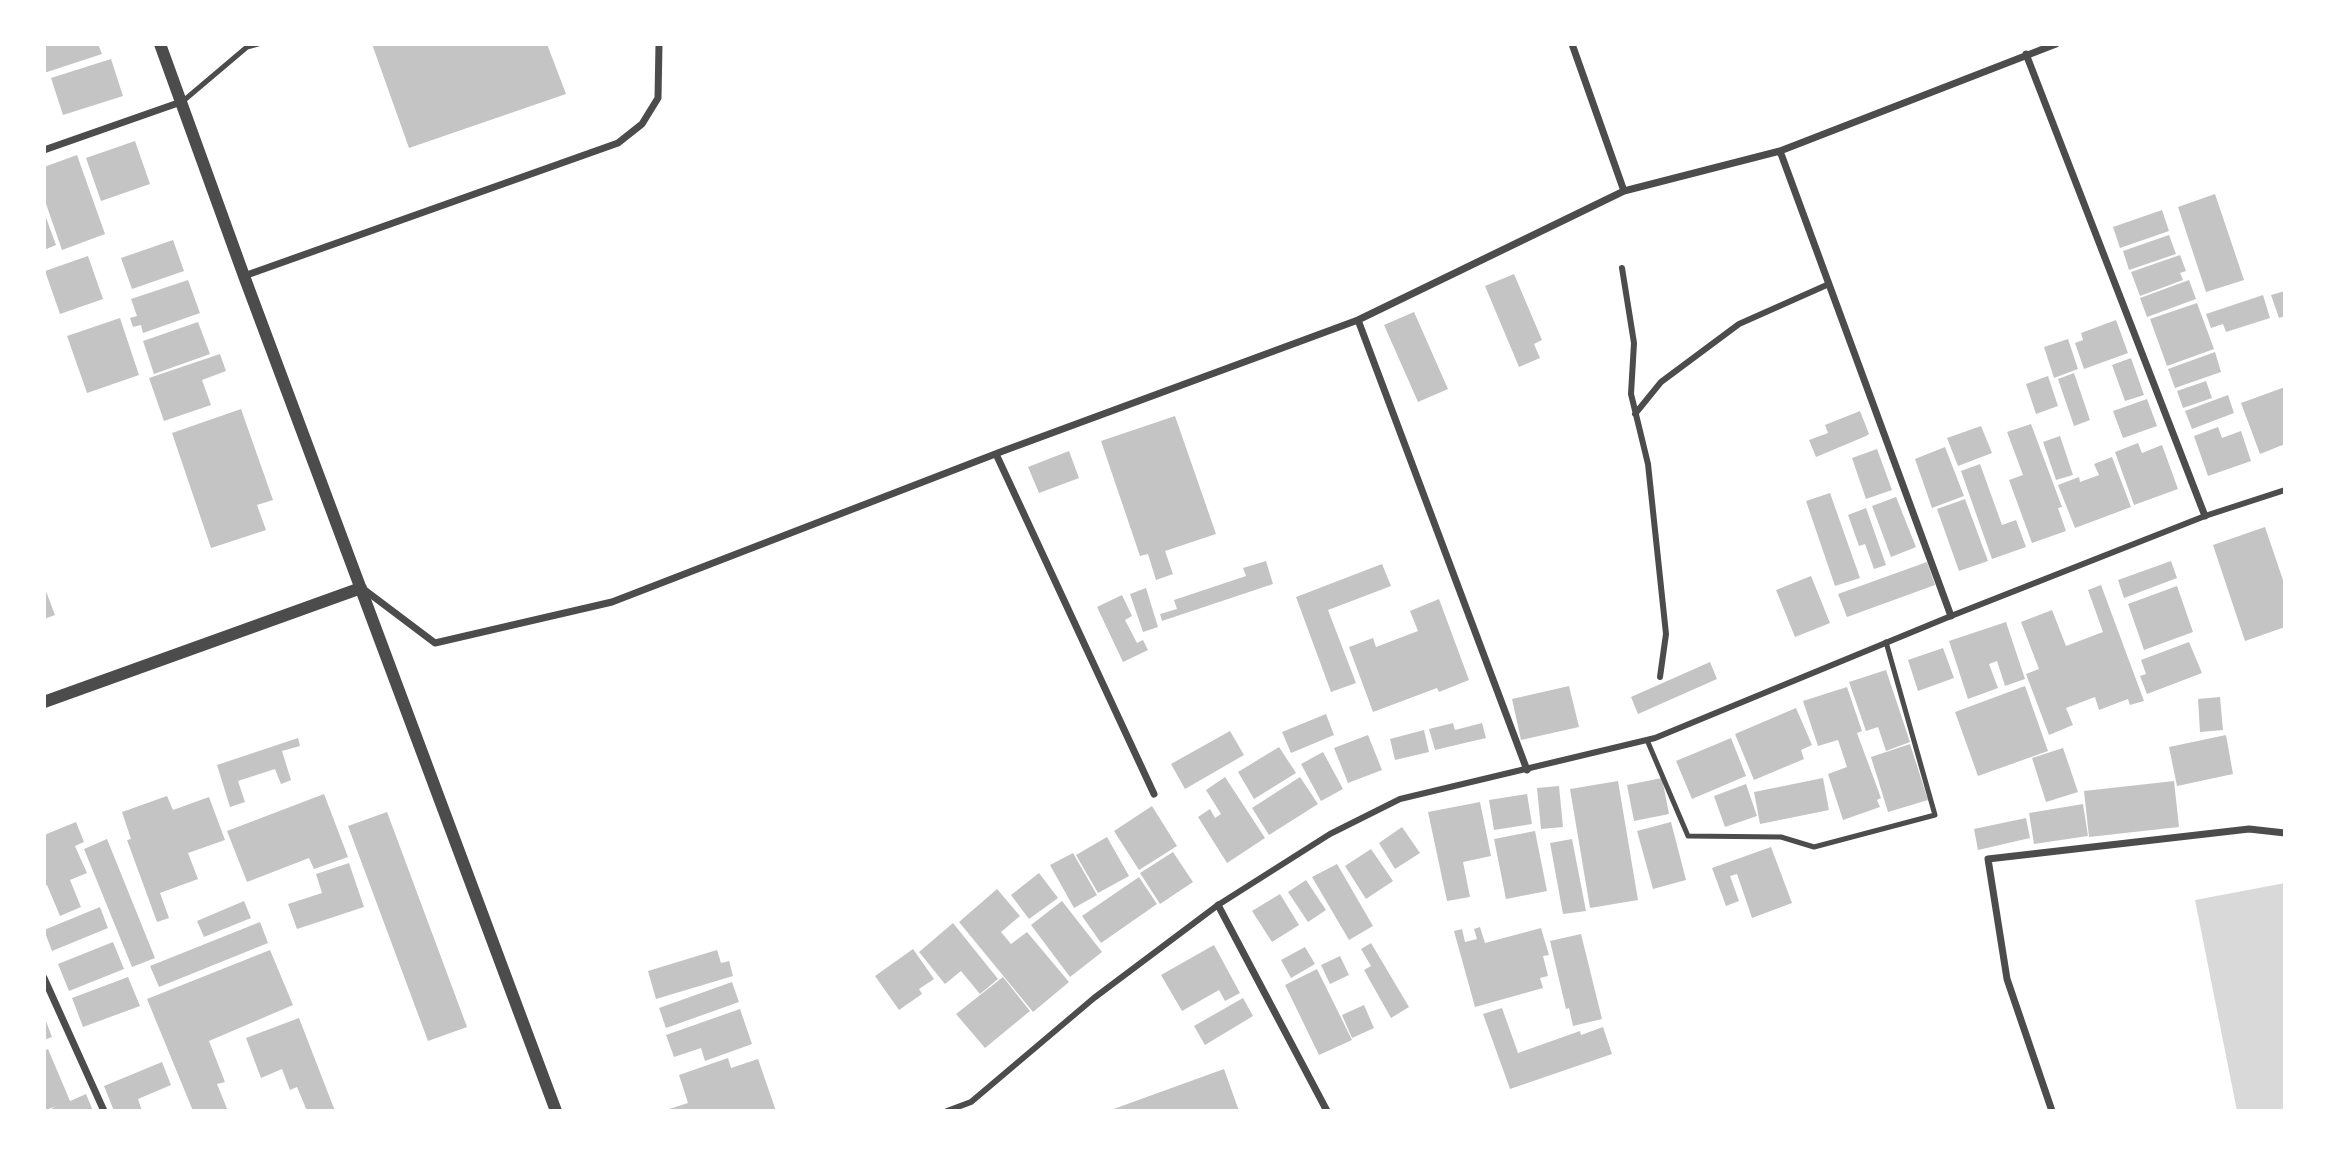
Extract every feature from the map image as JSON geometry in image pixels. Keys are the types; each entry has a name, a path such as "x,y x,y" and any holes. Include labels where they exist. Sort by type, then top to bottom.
{"street":[{"path":"160,44 556,1111"},
{"path":"244,276 618,143 642,124 659,98 659,44"},
{"path":"1572,44 1624,191"},
{"path":"361,588 435,643 612,602 996,454 1358,320 1624,191 1780,151 2056,44"},
{"path":"2026,54 2205,516"},
{"path":"44,150 182,102"},
{"path":"1780,151 1951,616"},
{"path":"1622,268 1634,343 1631,394 1648,464 1666,634 1660,677"},
{"path":"1635,414 1661,382 1740,324 1829,284"},
{"path":"1358,320 1527,770"},
{"path":"996,454 1154,794"},
{"path":"947,1111 971,1102 1094,998 1218,905 1331,834 1400,799 1647,740 2205,516 2285,490"},
{"path":"44,702 361,588"},
{"path":"2052,1111 2007,979 1988,859 2249,829 2285,833"},
{"path":"1218,905 1327,1111"},
{"path":"44,978 104,1111"}],"lane":[{"path":"182,102 247,47 258,44"},
{"path":"1647,740 1688,836 1781,837 1814,847 1935,815 1886,642"}],"shaded area":[{"path":"2285,883 2285,1111 2237,1111 2195,900"}],"building":[{"path":"44,44 98,44 102,54 44,73"},
{"path":"372,44 547,44 566,94 409,148"},
{"path":"111,59 123,96 63,115 51,78"},
{"path":"135,141 150,184 101,201 86,158"},
{"path":"77,155 105,234 62,250 44,198 44,167"},
{"path":"2215,194 2244,280 2206,292 2178,207"},
{"path":"2162,210 2169,231 2120,248 2113,227"},
{"path":"44,212 56,245 44,250"},
{"path":"2169,235 2176,254 2129,270 2123,251"},
{"path":"173,240 184,271 132,289 121,258"},
{"path":"2180,255 2186,271 2180,273 2183,280 2140,296 2131,272"},
{"path":"88,256 103,299 60,314 45,271"},
{"path":"1514,274 1542,340 1534,344 1540,358 1519,367 1485,286"},
{"path":"188,280 200,313 143,333 141,325 133,327 130,318 137,316 131,299"},
{"path":"2189,280 2196,299 2147,317 2140,298"},
{"path":"2285,291 2285,316 2279,318 2271,295"},
{"path":"2263,295 2270,318 2226,332 2223,324 2211,328 2206,314"},
{"path":"2197,303 2214,349 2167,366 2150,319"},
{"path":"1414,312 1448,389 1418,402 1384,325"},
{"path":"120,318 139,375 87,393 67,336"},
{"path":"2116,320 2128,353 2084,369 2075,343 2083,340 2081,333"},
{"path":"198,322 210,354 154,374 143,341"},
{"path":"2068,339 2078,369 2054,378 2044,347"},
{"path":"2215,352 2221,372 2175,388 2168,369"},
{"path":"220,354 226,371 202,380 211,405 164,421 149,378"},
{"path":"2131,358 2144,395 2125,401 2112,365"},
{"path":"2074,373 2090,420 2074,426 2058,379"},
{"path":"2048,376 2058,406 2036,414 2026,384"},
{"path":"2206,381 2212,398 2183,408 2177,391"},
{"path":"2285,387 2285,444 2260,454 2241,403"},
{"path":"2228,395 2234,413 2192,429 2185,411"},
{"path":"2147,399 2157,426 2123,438 2113,411"},
{"path":"241,409 273,500 257,505 266,530 211,548 172,433"},
{"path":"1860,411 1869,434 1816,457 1809,440 1828,433 1825,425"},
{"path":"1175,416 1216,534 1165,551 1173,574 1156,580 1148,554 1140,556 1101,441"},
{"path":"2031,424 2062,507 2058,508 2066,531 2032,543 2009,480 2023,475 2007,432"},
{"path":"1981,426 1992,453 1958,466 1947,438"},
{"path":"2218,427 2222,438 2241,431 2251,461 2208,476 2194,436"},
{"path":"2060,436 2073,475 2056,480 2043,442"},
{"path":"2138,443 2142,453 2162,445 2178,489 2134,505 2115,452"},
{"path":"1945,447 1964,496 1932,508 1915,459"},
{"path":"1877,449 1892,490 1866,499 1852,458"},
{"path":"1069,451 1079,478 1039,493 1028,467"},
{"path":"2112,457 2131,507 2075,528 2058,485 2079,477 2080,482 2099,475 2094,464"},
{"path":"1980,464 2002,525 2016,520 2026,547 1992,559 1961,471"},
{"path":"1830,493 1860,578 1835,586 1806,501"},
{"path":"1896,497 1916,547 1891,557 1872,506"},
{"path":"1965,499 1988,561 1959,571 1937,509"},
{"path":"1866,508 1886,565 1874,569 1865,544 1859,546 1848,515"},
{"path":"2265,527 2285,586 2285,627 2245,641 2213,545"},
{"path":"1266,561 1273,584 1162,621 1160,614 1177,609 1174,600 1246,576 1243,568"},
{"path":"2171,561 2177,578 2124,598 2118,580"},
{"path":"1927,562 1935,585 1847,617 1838,594"},
{"path":"1382,564 1391,586 1328,610 1356,683 1331,692 1296,597"},
{"path":"1811,576 1830,623 1795,637 1776,590"},
{"path":"2101,585 2144,701 2130,705 2128,699 2099,710 2095,697 2066,708 2073,725 2049,735 2026,674 2039,669 2021,622 2052,610 2066,646 2103,632 2088,590"},
{"path":"44,586 55,615 44,619"},
{"path":"2177,586 2193,632 2144,650 2128,604"},
{"path":"1146,588 1158,627 1143,632 1130,594"},
{"path":"1122,595 1132,616 1125,620 1137,643 1143,640 1148,650 1123,662 1097,607"},
{"path":"1439,599 1469,680 1439,692 1437,688 1373,712 1349,647 1373,638 1376,647 1418,631 1410,611"},
{"path":"2006,622 2025,679 2005,686 1997,661 1989,664 1998,688 1968,699 1949,641"},
{"path":"2189,642 2202,673 2147,694 2140,676 2146,674 2141,660"},
{"path":"1943,648 1954,678 1918,691 1908,660"},
{"path":"1710,662 1717,679 1638,714 1631,697"},
{"path":"1886,670 1910,742 1886,751 1878,727 1866,731 1849,682"},
{"path":"1569,686 1579,727 1521,740 1512,699"},
{"path":"2025,686 2048,751 1978,776 1955,712"},
{"path":"1847,687 1862,731 1857,733 1881,798 1877,800 1880,807 1843,820 1828,774 1847,767 1838,740 1818,746 1803,701"},
{"path":"2220,697 2223,730 2200,732 2198,699"},
{"path":"1796,708 1812,745 1801,750 1804,759 1754,780 1735,734"},
{"path":"1326,714 1334,735 1291,753 1282,732"},
{"path":"1453,723 1455,730 1482,723 1486,738 1435,750 1429,729"},
{"path":"1424,730 1429,752 1395,760 1390,739"},
{"path":"1230,731 1244,755 1185,789 1171,764"},
{"path":"1368,735 1382,770 1348,783 1334,748"},
{"path":"2226,735 2233,774 2177,786 2169,747"},
{"path":"298,738 300,746 282,751 291,780 281,784 275,769 238,781 245,802 230,807 217,765"},
{"path":"1731,738 1746,776 1692,799 1676,761"},
{"path":"1910,744 1928,800 1888,812 1871,757"},
{"path":"1279,747 1296,773 1254,799 1238,772"},
{"path":"2063,748 2078,792 2046,802 2032,758"},
{"path":"1323,752 1343,789 1321,801 1301,764"},
{"path":"1225,777 1265,838 1227,863 1198,817 1210,809 1215,818 1221,814 1206,790"},
{"path":"1300,777 1318,804 1269,835 1252,808"},
{"path":"1662,778 1669,814 1634,821 1627,785"},
{"path":"1823,778 1829,810 1760,824 1754,792"},
{"path":"1618,781 1638,900 1590,908 1570,789"},
{"path":"2174,781 2179,827 2089,837 2084,791"},
{"path":"1746,784 1757,816 1725,827 1714,796"},
{"path":"1559,786 1563,827 1541,829 1537,788"},
{"path":"324,794 348,857 314,869 309,858 247,882 227,831"},
{"path":"1527,794 1532,824 1494,830 1489,800"},
{"path":"167,796 173,810 209,797 225,840 188,853 198,879 160,893 169,918 157,922 127,840 131,839 122,812"},
{"path":"1480,802 1491,856 1463,862 1470,897 1447,901 1428,812"},
{"path":"2083,804 2088,836 2034,844 2029,813"},
{"path":"1152,806 1177,846 1139,870 1114,831"},
{"path":"387,812 467,1027 428,1041 348,826"},
{"path":"2026,818 2030,838 1978,850 1974,829"},
{"path":"76,822 84,842 75,846 87,873 70,880 81,907 60,916 47,885 44,887 44,835"},
{"path":"1671,822 1686,880 1653,889 1637,831"},
{"path":"1402,827 1420,853 1395,869 1379,843"},
{"path":"1535,831 1547,891 1506,899 1494,839"},
{"path":"1107,837 1129,876 1098,893 1076,855"},
{"path":"107,839 155,958 132,967 84,849"},
{"path":"1572,839 1586,911 1563,914 1550,843"},
{"path":"1771,847 1792,903 1752,918 1737,874 1730,876 1739,901 1726,906 1712,868"},
{"path":"1371,849 1393,881 1366,899 1345,866"},
{"path":"1173,852 1193,882 1160,904 1140,873"},
{"path":"1073,853 1097,895 1074,908 1050,865"},
{"path":"349,863 364,907 297,929 288,904 322,893 316,874"},
{"path":"1337,864 1373,926 1349,940 1312,877"},
{"path":"1039,873 1058,898 1029,919 1011,895"},
{"path":"1139,877 1157,904 1101,943 1082,916"},
{"path":"1306,880 1326,910 1308,922 1288,892"},
{"path":"997,889 1020,916 1001,932 1011,944 1027,932 1069,982 1033,1012 959,922"},
{"path":"1280,894 1299,925 1272,942 1252,911"},
{"path":"244,901 251,918 204,937 197,921"},
{"path":"1062,901 1102,952 1070,977 1031,925"},
{"path":"100,907 108,928 52,951 44,930"},
{"path":"260,922 268,943 159,987 150,966"},
{"path":"953,923 998,979 980,994 961,971 945,984 919,952"},
{"path":"1480,927 1485,943 1541,928 1549,955 1543,956 1548,976 1540,978 1543,988 1475,1007 1454,931 1462,929 1465,942 1477,939 1474,929"},
{"path":"1581,934 1602,1019 1573,1026 1569,1008 1566,1009 1550,941"},
{"path":"113,942 124,969 69,991 58,964"},
{"path":"1371,943 1409,1007 1391,1018 1364,970 1371,966 1361,949"},
{"path":"1214,945 1240,993 1225,1001 1219,990 1182,1011 1161,975"},
{"path":"1305,947 1315,964 1291,978 1281,960"},
{"path":"913,949 934,979 919,989 922,994 899,1010 875,976"},
{"path":"270,950 293,1005 209,1041 225,1082 217,1084 228,1111 193,1111 147,999"},
{"path":"717,950 721,963 729,961 733,976 656,999 648,971"},
{"path":"1340,956 1349,975 1330,984 1321,965"},
{"path":"1317,969 1352,1040 1319,1055 1285,985"},
{"path":"128,977 140,1006 83,1027 72,998"},
{"path":"1003,977 1030,1011 985,1048 956,1014"},
{"path":"732,982 739,1002 666,1028 659,1008"},
{"path":"1243,998 1253,1016 1205,1045 1194,1026"},
{"path":"1364,1005 1374,1028 1352,1038 1342,1015"},
{"path":"1502,1008 1518,1053 1580,1031 1581,1035 1603,1027 1612,1054 1510,1089 1483,1014"},
{"path":"740,1009 752,1044 705,1061 701,1048 674,1057 666,1035"},
{"path":"44,1016 52,1037 44,1040"},
{"path":"299,1018 335,1111 307,1111 297,1087 290,1090 282,1069 261,1078 246,1038"},
{"path":"48,1049 70,1101 86,1094 93,1111 48,1111 56,1106 44,1111 44,1051"},
{"path":"728,1058 731,1068 758,1059 776,1111 663,1111 688,1103 679,1075"},
{"path":"162,1062 171,1085 138,1099 142,1111 114,1111 104,1086"},
{"path":"1224,1069 1239,1111 1108,1111"}]}
